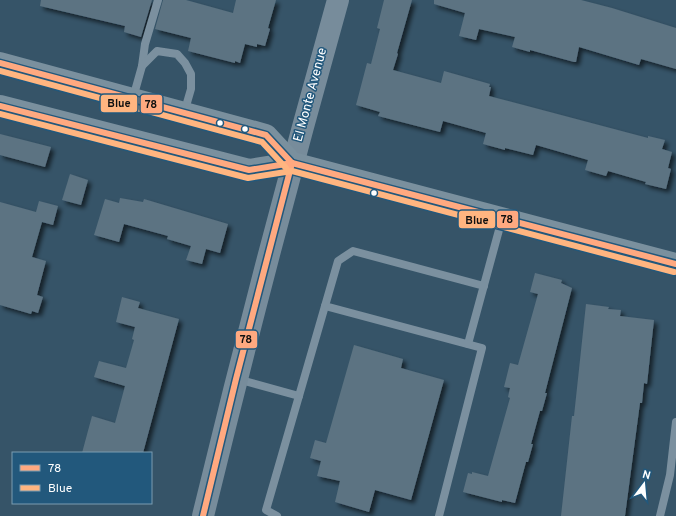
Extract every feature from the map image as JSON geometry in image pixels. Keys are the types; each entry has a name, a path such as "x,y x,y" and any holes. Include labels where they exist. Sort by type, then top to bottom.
{"main road":[{"path":"0,63 266,136 292,163"},
{"path":"0,106 250,170 292,163 676,264"}],"street":[{"name":"El Monte Avenue","path":"203,516 236,379 292,163 338,0"}],"lane":[{"path":"133,99 142,66 145,44 158,0"},
{"path":"142,66 158,51 177,54 186,63 191,74 191,89 184,113"},
{"path":"468,344 502,218"},
{"path":"277,516 266,510 338,261 353,251 484,286"},
{"path":"325,306 482,348 439,516"},
{"path":"236,379 299,396"},
{"path":"660,516 670,475 676,422"}],"building":[{"path":"41,0 152,0 141,37 124,32 125,26 40,6"},
{"path":"163,0 186,0 233,13 236,0 276,0 268,28 270,29 265,46 257,44 257,47 245,44 240,63 235,61 235,63 188,51 191,38 155,29"},
{"path":"384,0 412,0 393,70 441,83 444,71 490,84 489,87 491,87 489,96 648,138 648,136 665,140 662,149 672,152 668,168 671,169 666,189 645,184 646,182 608,171 606,176 585,170 588,160 536,145 533,155 505,148 505,150 483,144 486,133 443,121 440,132 378,116 380,112 356,105 367,63 371,64 380,29 377,28"},
{"path":"434,0 581,0 612,8 676,28 676,69 641,59 639,65 579,47 576,62 574,62 530,50 530,52 512,47 515,37 479,29 476,40 459,36 465,13 434,4"},
{"path":"0,134 51,147 45,167 0,155"},
{"path":"70,174 88,180 81,205 62,200"},
{"path":"120,198 143,202 144,199 228,224 220,253 206,249 202,264 186,260 191,246 167,239 168,236 124,224 119,242 94,235 105,199 119,203"},
{"path":"39,201 58,206 53,225 42,222 32,257 46,261 37,295 43,297 38,313 32,311 31,314 0,305 0,202 36,212"},
{"path":"535,273 562,280 561,283 572,288 545,393 547,393 542,411 540,411 531,444 533,444 528,462 526,462 515,503 502,500 502,502 463,492 468,473 472,474 472,472 488,476 510,398 508,397 510,388 504,387 510,363 518,365 538,294 530,292"},
{"path":"122,297 140,302 138,308 179,319 143,452 82,452 92,416 115,423 125,386 94,377 99,361 126,368 134,340 132,339 135,327 116,322"},
{"path":"586,304 609,307 608,309 621,310 620,316 654,320 647,384 644,383 642,403 640,403 625,516 561,516"},
{"path":"354,345 403,359 401,368 444,380 411,500 375,490 369,512 335,502 340,481 317,476 321,461 310,458 315,440 326,443"}],"transit line":[{"name":"78","path":"0,63 266,135 292,163"},
{"name":"Blue","path":"0,71 262,142 286,168"},
{"name":"78","path":"0,106 249,170 292,163 676,264"},
{"name":"Blue","path":"0,114 248,178 292,171 674,272"},
{"name":"78","path":"203,516 236,379 292,163"}]}
